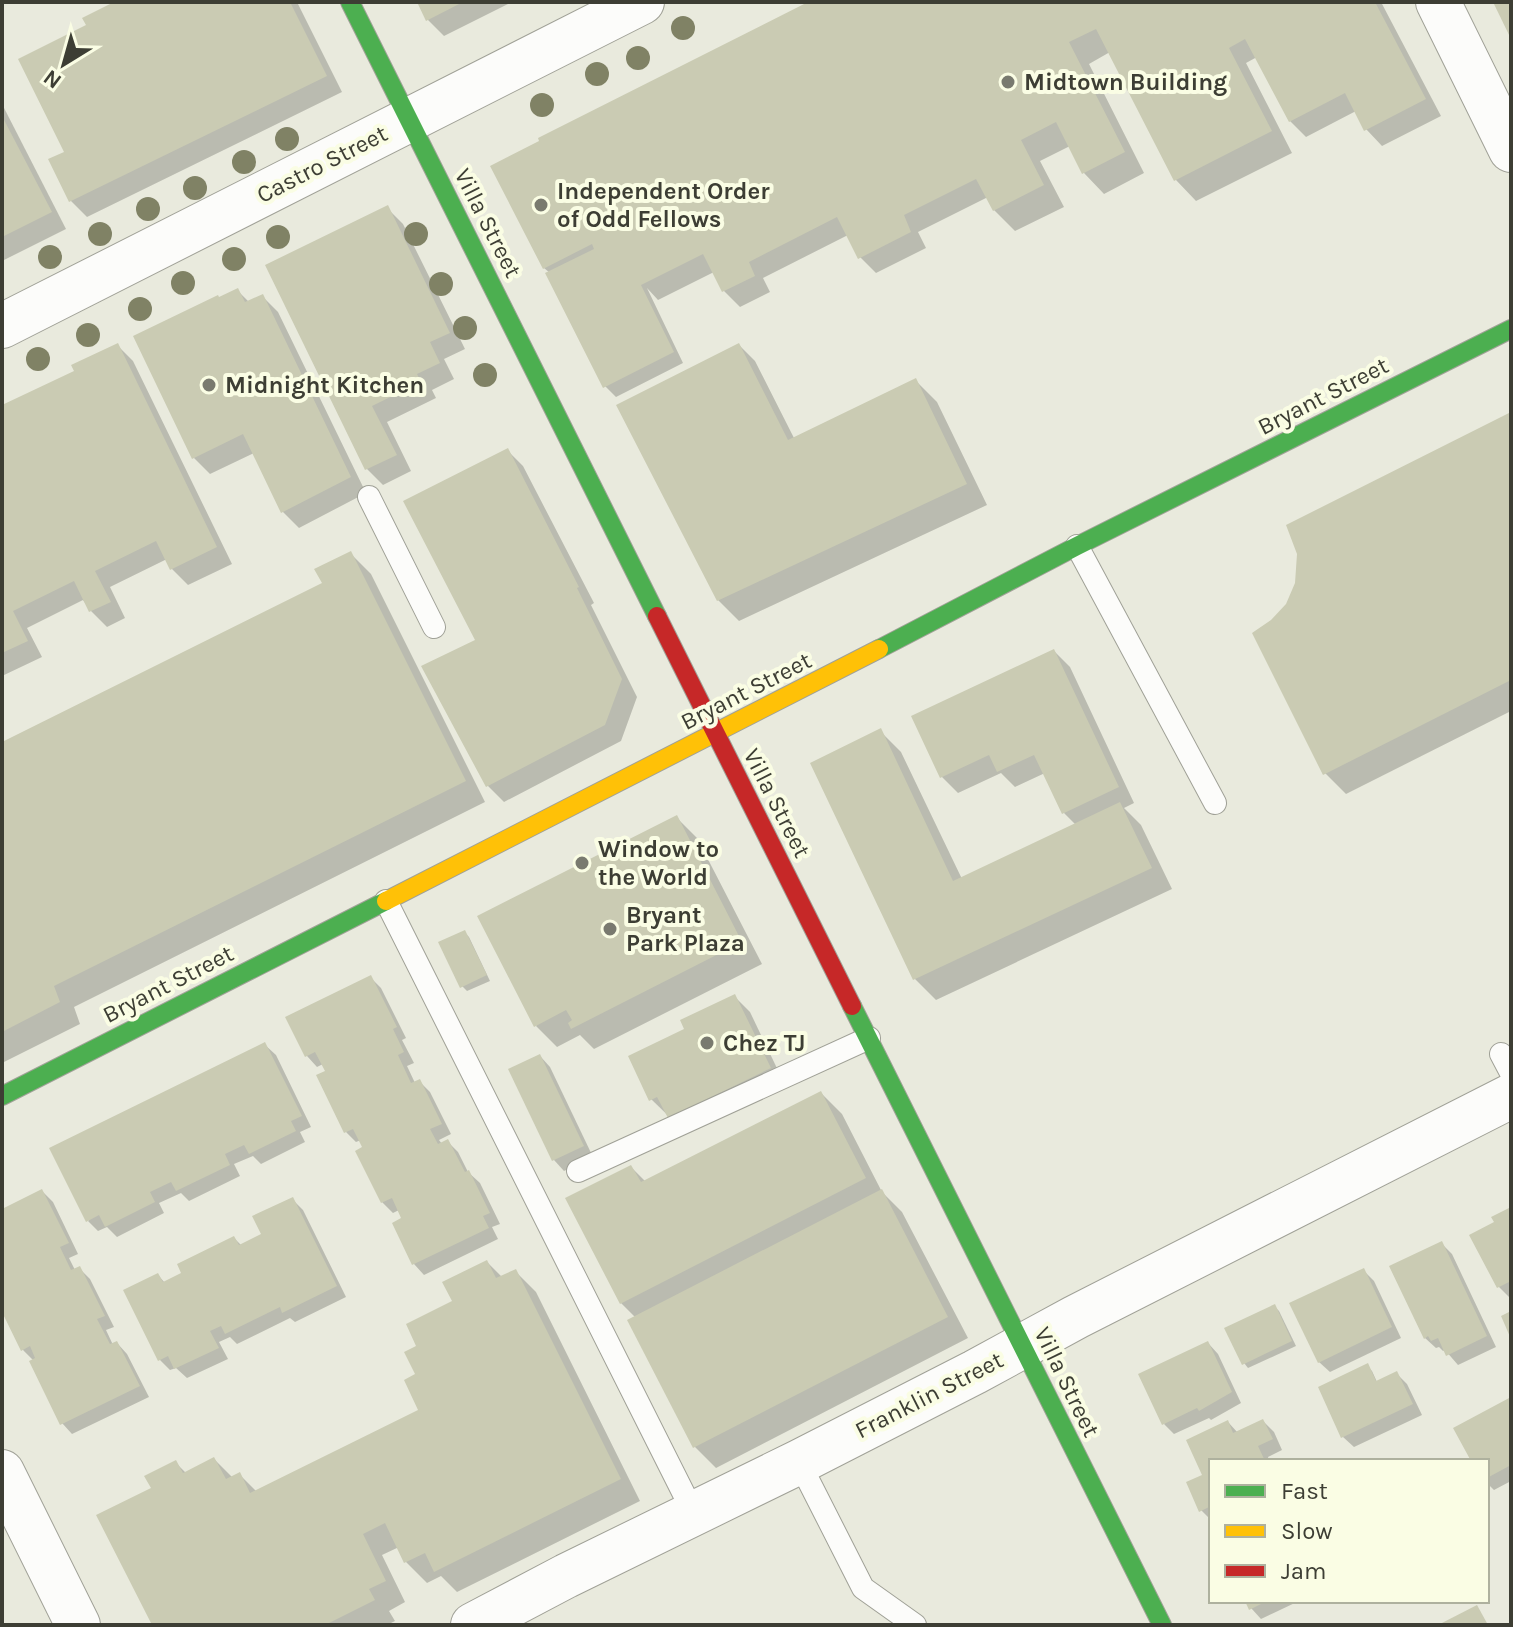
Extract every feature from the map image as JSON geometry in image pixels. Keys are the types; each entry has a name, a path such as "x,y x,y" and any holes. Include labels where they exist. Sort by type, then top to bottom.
{"main road":[{"name":"Villa Street","path":"350,2 1162,1625"},
{"name":"Bryant Street","path":"2,1096 715,734 1077,546 1511,329"}],"street":[{"name":"Castro Street","path":"2,326 642,2"},
{"path":"1438,2 1511,150"},
{"name":"Franklin Street","path":"473,1625 799,1462 1511,1096"},
{"path":"2,1472 78,1625"}],"lane":[{"path":"369,497 434,627"},
{"path":"1077,546 1215,803"},
{"path":"386,901 694,1514"},
{"path":"578,1171 869,1038"},
{"path":"799,1462 863,1588 915,1625"}],"building":[{"path":"114,2 290,2 327,76 69,202 48,159 64,152 18,59 86,25 82,18"},
{"path":"417,2 463,2 426,21"},
{"path":"808,2 1375,2 1426,99 1364,131 1345,93 1289,122 1245,39 1229,48 1272,131 1174,181 1096,29 1069,42 1125,152 1082,174 1056,122 1021,140 1044,185 993,211 976,179 904,215 911,232 858,259 837,217 749,262 755,276 722,292 703,254 641,285 674,352 603,388 545,273 594,249 592,244 543,269 490,166 539,141 538,138"},
{"path":"1493,2 1511,2 1511,39"},
{"path":"2,116 52,212 2,237"},
{"path":"388,205 450,333 430,342 440,363 417,374 421,382 372,406 397,455 365,470 265,265"},
{"name":"Midnight Kitchen","path":"238,288 245,302 263,294 351,477 281,513 243,434 192,459 133,336"},
{"path":"118,343 217,547 170,570 156,541 95,571 111,602 89,612 74,581 13,611 28,641 2,653 2,405 74,371 71,365"},
{"path":"739,343 788,440 916,378 967,484 717,601 616,405"},
{"path":"1511,412 1511,680 1323,775 1252,633 1271,620 1286,604 1295,583 1297,554 1286,525"},
{"path":"508,448 622,679 605,725 486,787 421,666 475,640 403,501"},
{"path":"351,551 466,781 54,986 60,1002 2,1032 2,742 322,583 314,569"},
{"path":"1054,649 1119,787 1062,814 1034,755 997,772 989,755 940,778 911,716"},
{"path":"881,728 953,881 1120,802 1152,868 913,980 810,763"},
{"name":"Bryant Park Plaza","path":"677,815 742,942 571,1029 568,1023 572,1020 566,1010 534,1027 477,916"},
{"path":"465,930 487,975 460,988 438,942"},
{"path":"371,975 397,1027 393,1029 404,1052 398,1055 411,1083 420,1079 442,1124 430,1129 438,1144 448,1139 465,1172 469,1170 490,1213 483,1216 489,1228 412,1265 392,1223 401,1218 392,1198 381,1203 355,1151 362,1147 353,1129 344,1133 316,1075 325,1071 315,1052 305,1057 285,1017"},
{"name":"Chez TJ","path":"735,994 771,1068 668,1118 657,1097 649,1101 628,1056 684,1029 680,1020"},
{"path":"265,1042 302,1116 291,1121 296,1131 249,1154 244,1145 225,1154 230,1165 176,1191 171,1182 150,1192 155,1202 105,1227 99,1215 86,1222 49,1148"},
{"path":"540,1054 584,1146 552,1161 508,1069"},
{"path":"821,1091 866,1178 620,1304 565,1198 631,1165 641,1182"},
{"path":"42,1189 69,1243 60,1247 71,1270 80,1266 105,1316 97,1319 110,1344 117,1341 140,1386 60,1425 29,1361 35,1358 30,1346 21,1351 2,1312 2,1209"},
{"path":"882,1189 948,1317 693,1448 627,1320"},
{"path":"293,1197 337,1286 282,1313 280,1307 225,1334 221,1326 210,1331 219,1348 174,1369 168,1356 158,1361 123,1290 158,1273 163,1282 181,1273 177,1264 234,1236 239,1245 261,1234 252,1216"},
{"path":"1511,1207 1511,1281 1497,1288 1469,1235 1494,1222 1491,1217"},
{"path":"1442,1241 1487,1336 1446,1356 1438,1338 1431,1341 1428,1336 1424,1339 1389,1266"},
{"path":"487,1260 496,1278 516,1269 621,1479 434,1572 425,1553 404,1563 385,1523 363,1534 386,1581 369,1589 375,1600 325,1625 152,1625 96,1515 151,1488 144,1476 176,1460 183,1473 214,1457 226,1479 240,1472 250,1493 418,1410 404,1380 415,1374 404,1352 416,1346 406,1324 452,1301 442,1282"},
{"path":"1364,1268 1392,1327 1318,1363 1289,1303"},
{"path":"1275,1304 1292,1341 1242,1365 1224,1328"},
{"path":"1511,1311 1511,1339 1501,1316"},
{"path":"1208,1341 1232,1392 1199,1411 1197,1408 1162,1425 1138,1374"},
{"path":"1368,1363 1376,1381 1397,1371 1413,1404 1341,1438 1318,1387"},
{"path":"1511,1397 1511,1465 1489,1477 1489,1459 1470,1459 1453,1428"},
{"path":"1263,1419 1273,1439 1258,1446 1264,1459 1209,1459 1209,1507 1199,1512 1186,1482 1202,1475 1186,1440 1228,1420 1233,1433"},
{"path":"1246,1603 1263,1603 1249,1610"},
{"path":"1477,1605 1488,1625 1438,1625"}],"traffic: fast":[{"path":"350,2 657,616"},
{"path":"879,649 1077,546 1511,329"},
{"path":"2,1096 386,901"},
{"path":"852,1006 1162,1625"}],"traffic: slow":[{"path":"386,901 879,649"}],"traffic: jam":[{"path":"657,616 852,1006"}],"place":[{"name":"Midtown Building","path":"1008,82"},
{"name":"Independent Order of Odd Fellows","path":"541,205"},
{"name":"Midnight Kitchen","path":"209,385"},
{"name":"Window to the World","path":"582,863"},
{"name":"Bryant Park Plaza","path":"610,929"},
{"name":"Chez TJ","path":"707,1043"}]}
